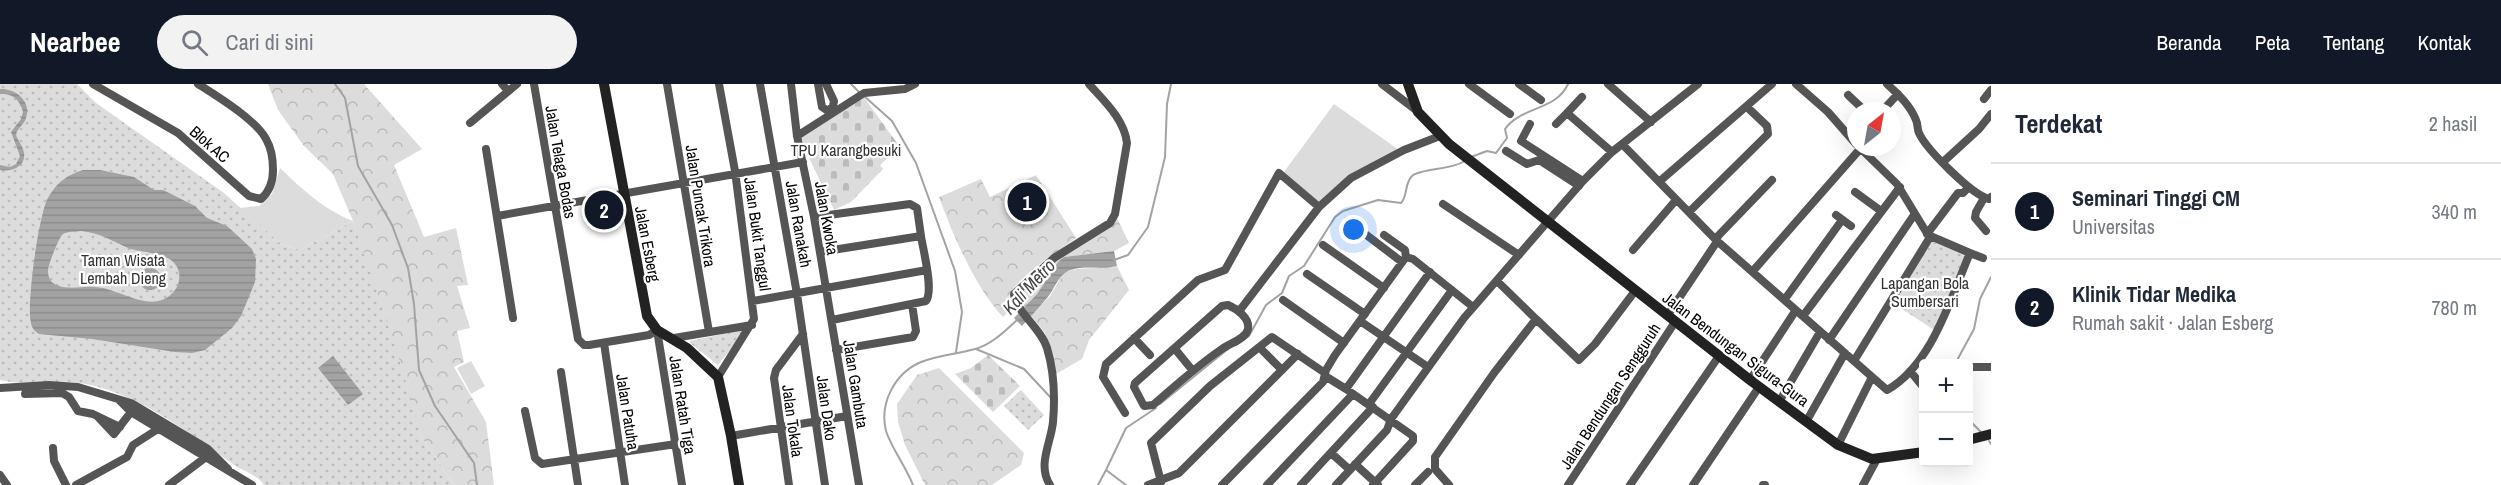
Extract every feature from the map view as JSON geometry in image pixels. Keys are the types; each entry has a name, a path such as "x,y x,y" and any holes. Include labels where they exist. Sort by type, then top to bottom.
{"main road":[{"name":"Jalan Esberg","path":"604,84 647,316 657,330"},
{"path":"1408,84 1418,112"},
{"name":"Jalan Bendungan Sigura-Gura","path":"1418,112 1440,136 1464,156 1754,384 1838,445 1875,459"},
{"path":"657,330 674,338 700,358 718,377 739,485"},
{"path":"1973,439 1991,434"},
{"path":"1875,459 1919,453"}],"street":[{"name":"Blok AC","path":"93,84 178,133 254,199 261,199 271,185 273,167 271,151 265,137 250,122 198,84"},
{"path":"502,84 508,91"},
{"name":"Jalan Telaga Bodas","path":"534,84 578,339 584,345 604,343 649,335 657,330"},
{"name":"Jalan Puncak Trikora","path":"667,84 709,332"},
{"name":"Jalan Bukit Tanggul","path":"719,84 736,175 753,301 752,325"},
{"name":"Jalan Ranakah","path":"760,84 803,334"},
{"name":"Jalan Kwoka","path":"791,84 797,135 826,287"},
{"path":"818,84 822,107 828,111 834,101 826,84"},
{"path":"797,135 862,94 905,89 915,84"},
{"path":"1050,485 1046,479 1044,465 1053,423 1053,388 1047,347 1032,322 1015,301 1016,291 1061,253 1110,223 1116,211 1127,143 1126,135 1117,118 1089,84"},
{"path":"1382,84 1418,112"},
{"path":"1469,84 1510,114"},
{"path":"1519,84 1541,100"},
{"path":"1608,84 1651,122"},
{"path":"1336,485 1387,430 1391,419 1473,307 1547,221 1612,153 1698,84"},
{"path":"1660,181 1772,84"},
{"path":"1887,84 1914,114 1921,136 1943,162 1968,188 1987,197 1978,208 1975,218 1986,231"},
{"path":"470,123 515,85"},
{"path":"1802,86 1847,133"},
{"path":"1984,99 1991,90"},
{"path":"1848,94 1856,102"},
{"path":"1890,102 1898,94"},
{"path":"1556,124 1582,97"},
{"path":"1689,212 1768,134 1767,126 1747,107"},
{"path":"1567,113 1612,153"},
{"path":"1943,162 1979,129 1991,114"},
{"path":"1530,124 1521,141 1581,184"},
{"path":"1240,310 1319,207 1351,178 1404,150 1440,136"},
{"path":"1623,145 1716,240 1887,390 1910,371 1934,338 1970,253"},
{"path":"486,149 513,318"},
{"path":"1506,151 1527,164 1539,160 1581,184"},
{"path":"1753,271 1847,155"},
{"path":"1870,156 1900,187 1928,236 1983,258"},
{"path":"497,216 803,162"},
{"path":"1125,413 1103,374 1106,364 1202,277 1221,273 1228,267 1279,173 1319,207"},
{"name":"Jalan Bendungan Sengguruh","path":"1568,485 1671,319 1716,240 1772,180"},
{"path":"1803,316 1900,187"},
{"path":"1854,361 1928,236 1958,193 1963,194 1968,188"},
{"path":"1855,192 1881,211"},
{"path":"1633,250 1676,200"},
{"path":"814,216 910,204 917,208 929,297 924,302 832,320"},
{"path":"1443,204 1519,255"},
{"path":"1829,340 1914,215"},
{"path":"1785,299 1839,218 1851,226"},
{"path":"1348,221 1402,260 1413,259 1473,307"},
{"path":"1222,485 1323,382 1329,364 1402,260 1405,250 1384,235"},
{"path":"820,252 921,236"},
{"path":"1323,245 1383,288"},
{"path":"753,301 927,270"},
{"path":"1267,485 1350,391 1430,272"},
{"path":"1307,274 1365,314"},
{"path":"1497,281 1579,360 1595,344 1635,291"},
{"name":"Jalan Gambuta","path":"826,287 859,485"},
{"path":"1301,485 1371,406 1452,290"},
{"path":"1283,300 1344,343"},
{"path":"836,350 913,337 916,331 912,304"},
{"path":"1228,305 1240,310 1248,326 1244,335 1222,349 1153,405 1146,407 1135,384 1174,349 1222,306 1228,305"},
{"path":"1693,485 1796,310"},
{"path":"1449,485 1434,468 1436,454 1536,319"},
{"path":"1360,321 1428,367"},
{"path":"674,338 752,325"},
{"path":"718,377 752,325"},
{"name":"Jalan Ratah Tiga","path":"657,330 682,485"},
{"path":"1779,402 1820,332"},
{"name":"Jalan Dako","path":"803,334 825,485"},
{"name":"Jalan Tokala","path":"789,485 774,374 803,334"},
{"path":"1163,481 1150,443 1210,386 1274,337 1325,375 1391,419 1413,438 1376,484 1331,453"},
{"path":"1134,338 1150,355"},
{"name":"Jalan Patuha","path":"604,343 625,485"},
{"path":"1260,348 1282,370"},
{"path":"1174,349 1194,371"},
{"path":"1806,422 1845,353"},
{"path":"1148,485 1163,481 1183,470 1298,354"},
{"path":"1630,485 1719,356"},
{"path":"1973,367 1991,367"},
{"path":"1910,371 1919,383"},
{"path":"561,372 578,485"},
{"path":"1838,445 1872,376"},
{"path":"0,388 49,385 78,387 120,401 205,459 228,469 252,485"},
{"path":"25,394 62,393 69,397 75,410 97,415 118,426 130,408"},
{"path":"130,408 211,451 228,469"},
{"path":"525,411 537,461 545,465 676,444"},
{"path":"731,436 847,416"},
{"path":"76,485 127,457 133,445 158,429"},
{"path":"53,448 54,461 66,485"},
{"path":"169,485 205,459 211,451"},
{"path":"1861,485 1875,459"},
{"path":"1415,485 1428,472"},
{"path":"0,475 7,485"}],"green space":[{"name":"Taman Wisata Lembah Dieng","path":"0,84 77,84 96,103 224,193 281,244 300,250 353,221 395,345 422,438 454,485 264,485 182,428 127,397 75,382 21,383 0,380"},
{"path":"268,84 364,84 422,149 394,165 424,237 456,228 468,285 457,286 470,328 457,331 464,362 454,367 486,422 494,485 454,485 422,438 353,221 333,174 304,146 278,110"},
{"name":"TPU Karangbesuki","path":"863,96 900,147 880,165 883,169 851,202 834,210 799,137"},
{"path":"1334,104 1399,150 1349,175 1319,203 1284,172"},
{"path":"280,168 323,205 353,221 300,250 281,244 240,208 259,206 272,194"},
{"path":"1036,175 1076,238 1018,283 1009,298 1014,306 1003,317 983,292 974,276 939,197 981,179 990,197"},
{"path":"1117,218 1129,243 1114,251 1064,257 1023,309 1017,296 1052,263"},
{"name":"Lapangan Bola Sumbersari","path":"1931,241 1966,254 1934,330 1893,303"},
{"path":"1117,266 1129,290 1089,340 1082,359 1056,374 1045,333 1031,316 1050,296 1063,274 1076,269"},
{"path":"742,330 744,333 718,365 690,343 690,341"},
{"path":"988,355 1020,386 993,412 955,374 971,368"},
{"path":"471,361 485,386 471,394 457,368"},
{"path":"939,368 1024,453 1021,465 992,485 925,485 905,445 898,422 897,404 917,375"},
{"path":"1021,390 1044,415 1028,430 1004,406"}],"shaded area":[{"path":"0,89 16,93 27,106 25,120 16,135 23,150 23,162 17,168 9,170 0,170 0,165 10,167 16,164 20,156 11,132 21,119 23,112 15,98 0,94"},
{"path":"100,170 134,177 154,190 163,190 195,206 207,218 227,226 252,249 256,259 255,282 241,316 232,328 205,350 192,353 39,334 35,331 31,323 30,298 37,240 44,207 58,184 77,172","holes":["69,232 94,233 128,248 158,254 171,260 179,272 176,288 167,298 147,301 104,288 68,288 53,283 48,268 61,236"]},
{"path":"1114,251 1117,266 1082,268 1067,272 1022,326 1014,318 1037,294 1058,262 1064,257"},
{"path":"150,268 158,271 161,279 158,287 150,290 142,287 139,279 142,271"},
{"path":"333,356 363,394 348,405 318,368"}],"waterway":[{"path":"335,84 345,98 358,166 392,225 408,268 414,304 419,370 435,406 474,463 477,485"},
{"path":"851,84 860,93"},
{"name":"Kali Metro","path":"1114,260 1128,255 1148,227 1165,157 1167,104 1171,84"},
{"path":"1471,157 1487,151 1496,153 1507,138 1505,129 1512,122 1555,99 1563,93 1568,84"},
{"path":"864,96 892,121 916,163 955,271 962,312 956,352"},
{"path":"1236,345 1249,336 1266,305 1282,293 1289,276 1304,266 1335,217 1343,211 1378,200 1401,203 1412,176 1463,162"},
{"path":"1958,359 1974,329 1980,299 1991,277"},
{"name":"Kali Metro","path":"913,485 886,431 885,410 891,390 904,373 912,367 934,358 987,344 1017,320"},
{"path":"976,349 1024,369 1052,399"},
{"path":"1160,404 1228,349"},
{"path":"1126,485 1106,470 1126,428 1156,408"},
{"path":"1973,424 1981,432"},
{"path":"1098,485 1106,470"}],"place":[{"name":"Seminari Tinggi CM","path":"1027,202"},
{"name":"Klinik Tidar Medika","path":"604,210"}]}
